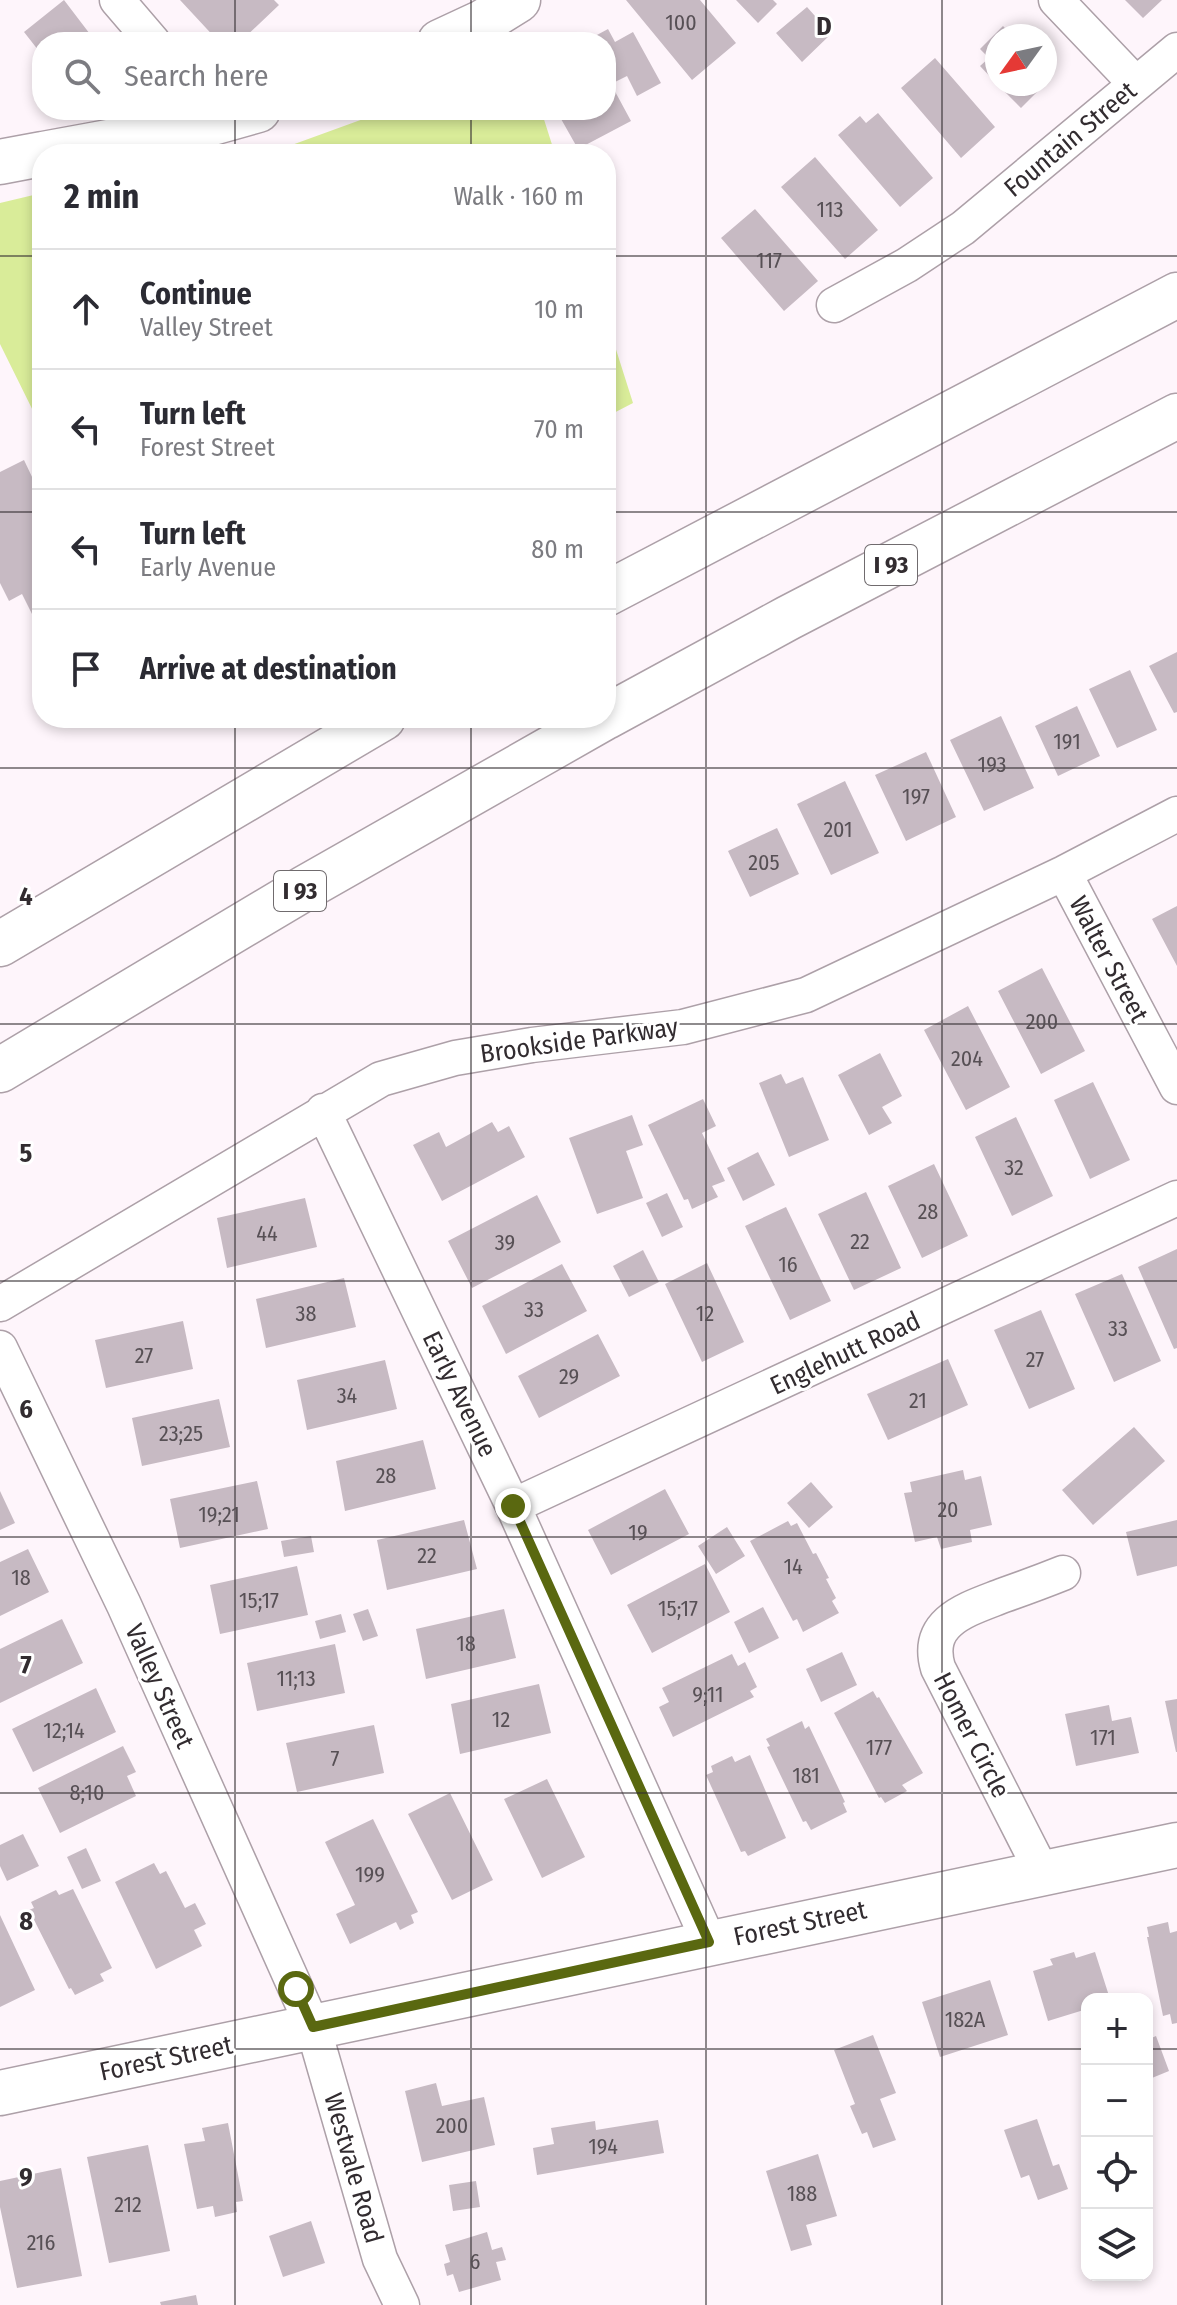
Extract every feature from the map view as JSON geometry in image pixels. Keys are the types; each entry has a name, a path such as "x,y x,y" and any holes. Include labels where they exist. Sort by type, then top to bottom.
{"main road":[{"path":"462,32 518,0"},
{"path":"86,144 191,120"},
{"path":"0,162 32,156"},
{"path":"616,589 1177,295"},
{"name":"I 93","path":"616,712 788,618 1177,416"},
{"path":"0,944 366,728"},
{"name":"I 93","path":"0,1070 318,880 587,728"},
{"name":"Forest Street","path":"0,2093 1177,1845"}],"street":[{"path":"117,0 144,32"},
{"path":"1056,0 1136,84"},
{"name":"Fountain Street","path":"834,305 907,265 963,228 1177,50"},
{"name":"Brookside Parkway","path":"0,1304 381,1079 455,1058 532,1045 683,1027 806,995 1064,873 1177,814"},
{"name":"Walter Street","path":"1064,873 1177,1087"},
{"name":"Early Avenue","path":"323,1111 513,1506 709,1942"},
{"name":"Englehutt Road","path":"513,1506 1177,1198"},
{"name":"Valley Street","path":"0,1348 124,1605 313,2027"},
{"name":"Homer Circle","path":"1042,1872 938,1668 935,1649 945,1626 959,1613 1063,1573"},
{"name":"Westvale Road","path":"313,2027 380,2259 402,2305"}],"green space":[{"path":"360,120 544,120 552,144 294,144"},
{"path":"32,195 32,409 0,344 0,203"},
{"path":"616,349 633,403 616,412"}],"building":[{"path":"64,0 88,32 32,32 32,42 24,32"},
{"path":"180,0 274,0 279,5 251,32 210,32"},
{"path":"626,0 700,0 736,43 692,80"},
{"path":"736,0 773,0 777,4 758,23"},
{"path":"1125,0 1162,0 1143,18"},
{"path":"807,7 831,34 802,62 776,33"},
{"path":"633,32 661,83 637,96 627,76 616,82 616,41"},
{"path":"935,58 995,127 961,158 901,88"},
{"path":"616,93 631,121 587,144 575,144 562,120 616,120"},
{"path":"1009,96 1033,96 1021,108"},
{"path":"878,113 933,178 900,207 838,135 860,116 866,123"},
{"path":"815,157 878,230 845,259 781,187"},
{"path":"755,209 818,281 784,311 721,238"},
{"path":"24,460 32,477 32,614 22,594 9,601 0,583 0,472"},
{"path":"1177,652 1177,712 1174,713 1149,666"},
{"path":"1130,670 1157,730 1117,748 1089,689"},
{"path":"1077,706 1100,756 1058,776 1035,726"},
{"path":"1001,716 1034,788 984,811 950,740"},
{"path":"926,752 956,817 906,841 875,775"},
{"path":"845,781 879,853 831,875 797,804"},
{"path":"777,828 799,874 750,897 728,851"},
{"path":"1177,906 1177,966 1152,919"},
{"path":"1042,968 1085,1051 1041,1074 998,991"},
{"path":"968,1006 1010,1087 966,1110 924,1030"},
{"path":"880,1053 902,1096 882,1107 892,1123 869,1135 838,1075"},
{"path":"781,1074 786,1084 803,1077 829,1140 789,1157 759,1083"},
{"path":"1093,1082 1130,1160 1090,1179 1054,1100"},
{"path":"703,1099 716,1126 702,1133 725,1181 712,1186 718,1197 692,1209 688,1199 684,1200 648,1125"},
{"path":"632,1115 643,1145 626,1151 643,1198 597,1214 569,1138"},
{"path":"1016,1117 1053,1196 1012,1216 975,1137"},
{"path":"492,1122 498,1132 509,1126 525,1157 442,1201 413,1145 439,1132 446,1147"},
{"path":"758,1152 775,1185 743,1201 727,1168"},
{"path":"934,1164 968,1236 922,1258 888,1186"},
{"path":"866,1192 901,1268 854,1290 818,1214"},
{"path":"667,1193 683,1227 662,1237 646,1203"},
{"path":"537,1195 561,1242 472,1288 448,1241"},
{"path":"305,1198 317,1247 227,1268 217,1218"},
{"path":"786,1207 831,1301 790,1320 745,1226"},
{"path":"1177,1249 1177,1348 1174,1349 1138,1267"},
{"path":"643,1250 659,1282 629,1297 613,1266"},
{"path":"707,1263 744,1342 702,1362 665,1284"},
{"path":"562,1264 587,1311 506,1354 482,1306"},
{"path":"1122,1274 1161,1361 1114,1382 1075,1294"},
{"path":"344,1278 356,1327 266,1348 256,1299"},
{"path":"1041,1310 1075,1389 1029,1409 994,1330"},
{"path":"183,1321 193,1369 106,1388 95,1340"},
{"path":"598,1334 620,1376 539,1418 518,1376"},
{"path":"948,1359 968,1405 888,1440 867,1394"},
{"path":"385,1360 397,1409 307,1430 297,1380"},
{"path":"219,1399 230,1447 142,1466 132,1418"},
{"path":"1134,1427 1165,1461 1093,1525 1062,1490"},
{"path":"423,1440 436,1489 345,1511 336,1461"},
{"path":"963,1470 965,1480 981,1476 992,1525 970,1530 972,1542 941,1549 937,1537 915,1542 904,1493 912,1492 910,1482"},
{"path":"257,1481 268,1529 180,1548 170,1499"},
{"path":"811,1482 833,1507 809,1528 787,1503"},
{"path":"665,1489 689,1534 611,1575 588,1530"},
{"path":"0,1491 15,1523 0,1530"},
{"path":"464,1520 477,1569 387,1590 377,1540"},
{"path":"1177,1520 1177,1566 1137,1576 1126,1532"},
{"path":"788,1521 791,1526 797,1523 813,1554 816,1553 829,1578 826,1579 836,1598 832,1601 839,1613 803,1632 797,1619 793,1621 750,1541"},
{"path":"727,1527 745,1556 716,1574 698,1546"},
{"path":"311,1536 314,1552 284,1557 281,1541"},
{"path":"28,1549 49,1592 0,1616 0,1562"},
{"path":"705,1564 730,1612 652,1653 627,1605"},
{"path":"297,1566 308,1615 220,1634 210,1585"},
{"path":"763,1607 779,1638 749,1653 734,1622"},
{"path":"368,1609 378,1636 363,1641 353,1614"},
{"path":"504,1609 516,1658 426,1679 416,1629"},
{"path":"341,1614 346,1632 320,1639 315,1621"},
{"path":"62,1619 83,1663 0,1703 0,1649"},
{"path":"335,1644 345,1693 257,1711 247,1663"},
{"path":"842,1652 857,1685 821,1702 806,1669"},
{"path":"732,1654 738,1666 745,1662 757,1687 750,1691 754,1697 673,1737 659,1707 669,1702 662,1688"},
{"path":"539,1684 551,1733 460,1754 451,1704"},
{"path":"96,1688 116,1732 33,1772 12,1729"},
{"path":"873,1691 923,1773 902,1785 907,1791 885,1803 879,1798 834,1713"},
{"path":"1177,1699 1177,1752 1176,1752 1165,1701"},
{"path":"1109,1705 1112,1721 1131,1717 1139,1753 1076,1766 1065,1714"},
{"path":"802,1721 805,1729 809,1726 847,1812 811,1830 806,1821 803,1822 766,1739"},
{"path":"374,1725 384,1773 297,1792 286,1743"},
{"path":"123,1746 136,1772 127,1776 136,1796 60,1833 38,1788"},
{"path":"750,1755 786,1838 748,1856 745,1851 741,1852 706,1775 713,1772 711,1766 732,1756 735,1762"},
{"path":"547,1779 585,1857 542,1878 504,1799"},
{"path":"450,1793 493,1880 452,1900 408,1814"},
{"path":"373,1819 418,1912 411,1915 414,1923 400,1930 396,1922 350,1944 336,1914 355,1905 325,1842"},
{"path":"23,1834 39,1866 7,1881 0,1866 0,1845"},
{"path":"86,1848 101,1881 82,1889 67,1857"},
{"path":"154,1863 160,1874 166,1871 185,1908 195,1903 206,1924 194,1930 202,1946 156,1969 115,1882"},
{"path":"73,1889 112,1968 100,1974 104,1981 75,1995 69,1989 29,1910 34,1908 31,1902 56,1890 59,1895"},
{"path":"0,1915 35,1990 0,2007"},
{"path":"1168,1922 1170,1933 1177,1931 1177,2023 1172,2024 1170,2014 1163,2016 1147,1937 1147,1927"},
{"path":"1074,1952 1076,1958 1095,1952 1108,1993 1081,1993 1081,2011 1048,2021 1033,1971 1053,1965 1050,1959"},
{"path":"990,1980 1008,2035 940,2057 922,2002"},
{"path":"873,2035 896,2093 880,2099 896,2140 873,2148 867,2132 862,2134 850,2106 855,2104 834,2050"},
{"path":"1156,2036 1169,2071 1153,2078 1153,2065 1153,2037"},
{"path":"436,2083 442,2106 484,2097 495,2145 422,2162 405,2091"},
{"path":"1037,2119 1053,2166 1059,2164 1068,2189 1038,2200 1029,2175 1021,2178 1004,2130"},
{"path":"658,2120 664,2153 537,2175 533,2148 554,2144 551,2128 595,2121 596,2130"},
{"path":"228,2123 243,2201 236,2202 237,2212 215,2217 213,2206 197,2209 184,2144 205,2141 202,2128"},
{"path":"148,2145 170,2251 109,2263 87,2157"},
{"path":"818,2154 837,2216 806,2225 812,2245 791,2251 766,2171"},
{"path":"61,2168 82,2276 17,2288 0,2207 0,2181"},
{"path":"476,2181 480,2207 453,2211 449,2185"},
{"path":"311,2221 325,2263 283,2277 269,2236"},
{"path":"487,2232 492,2250 502,2247 506,2260 496,2262 501,2280 459,2292 453,2274 447,2276 444,2264 450,2262 445,2245"},
{"path":"196,2295 198,2305 161,2305 160,2302"}],"route":[{"path":"296,1989 313,2027 709,1942 513,1506"}]}
